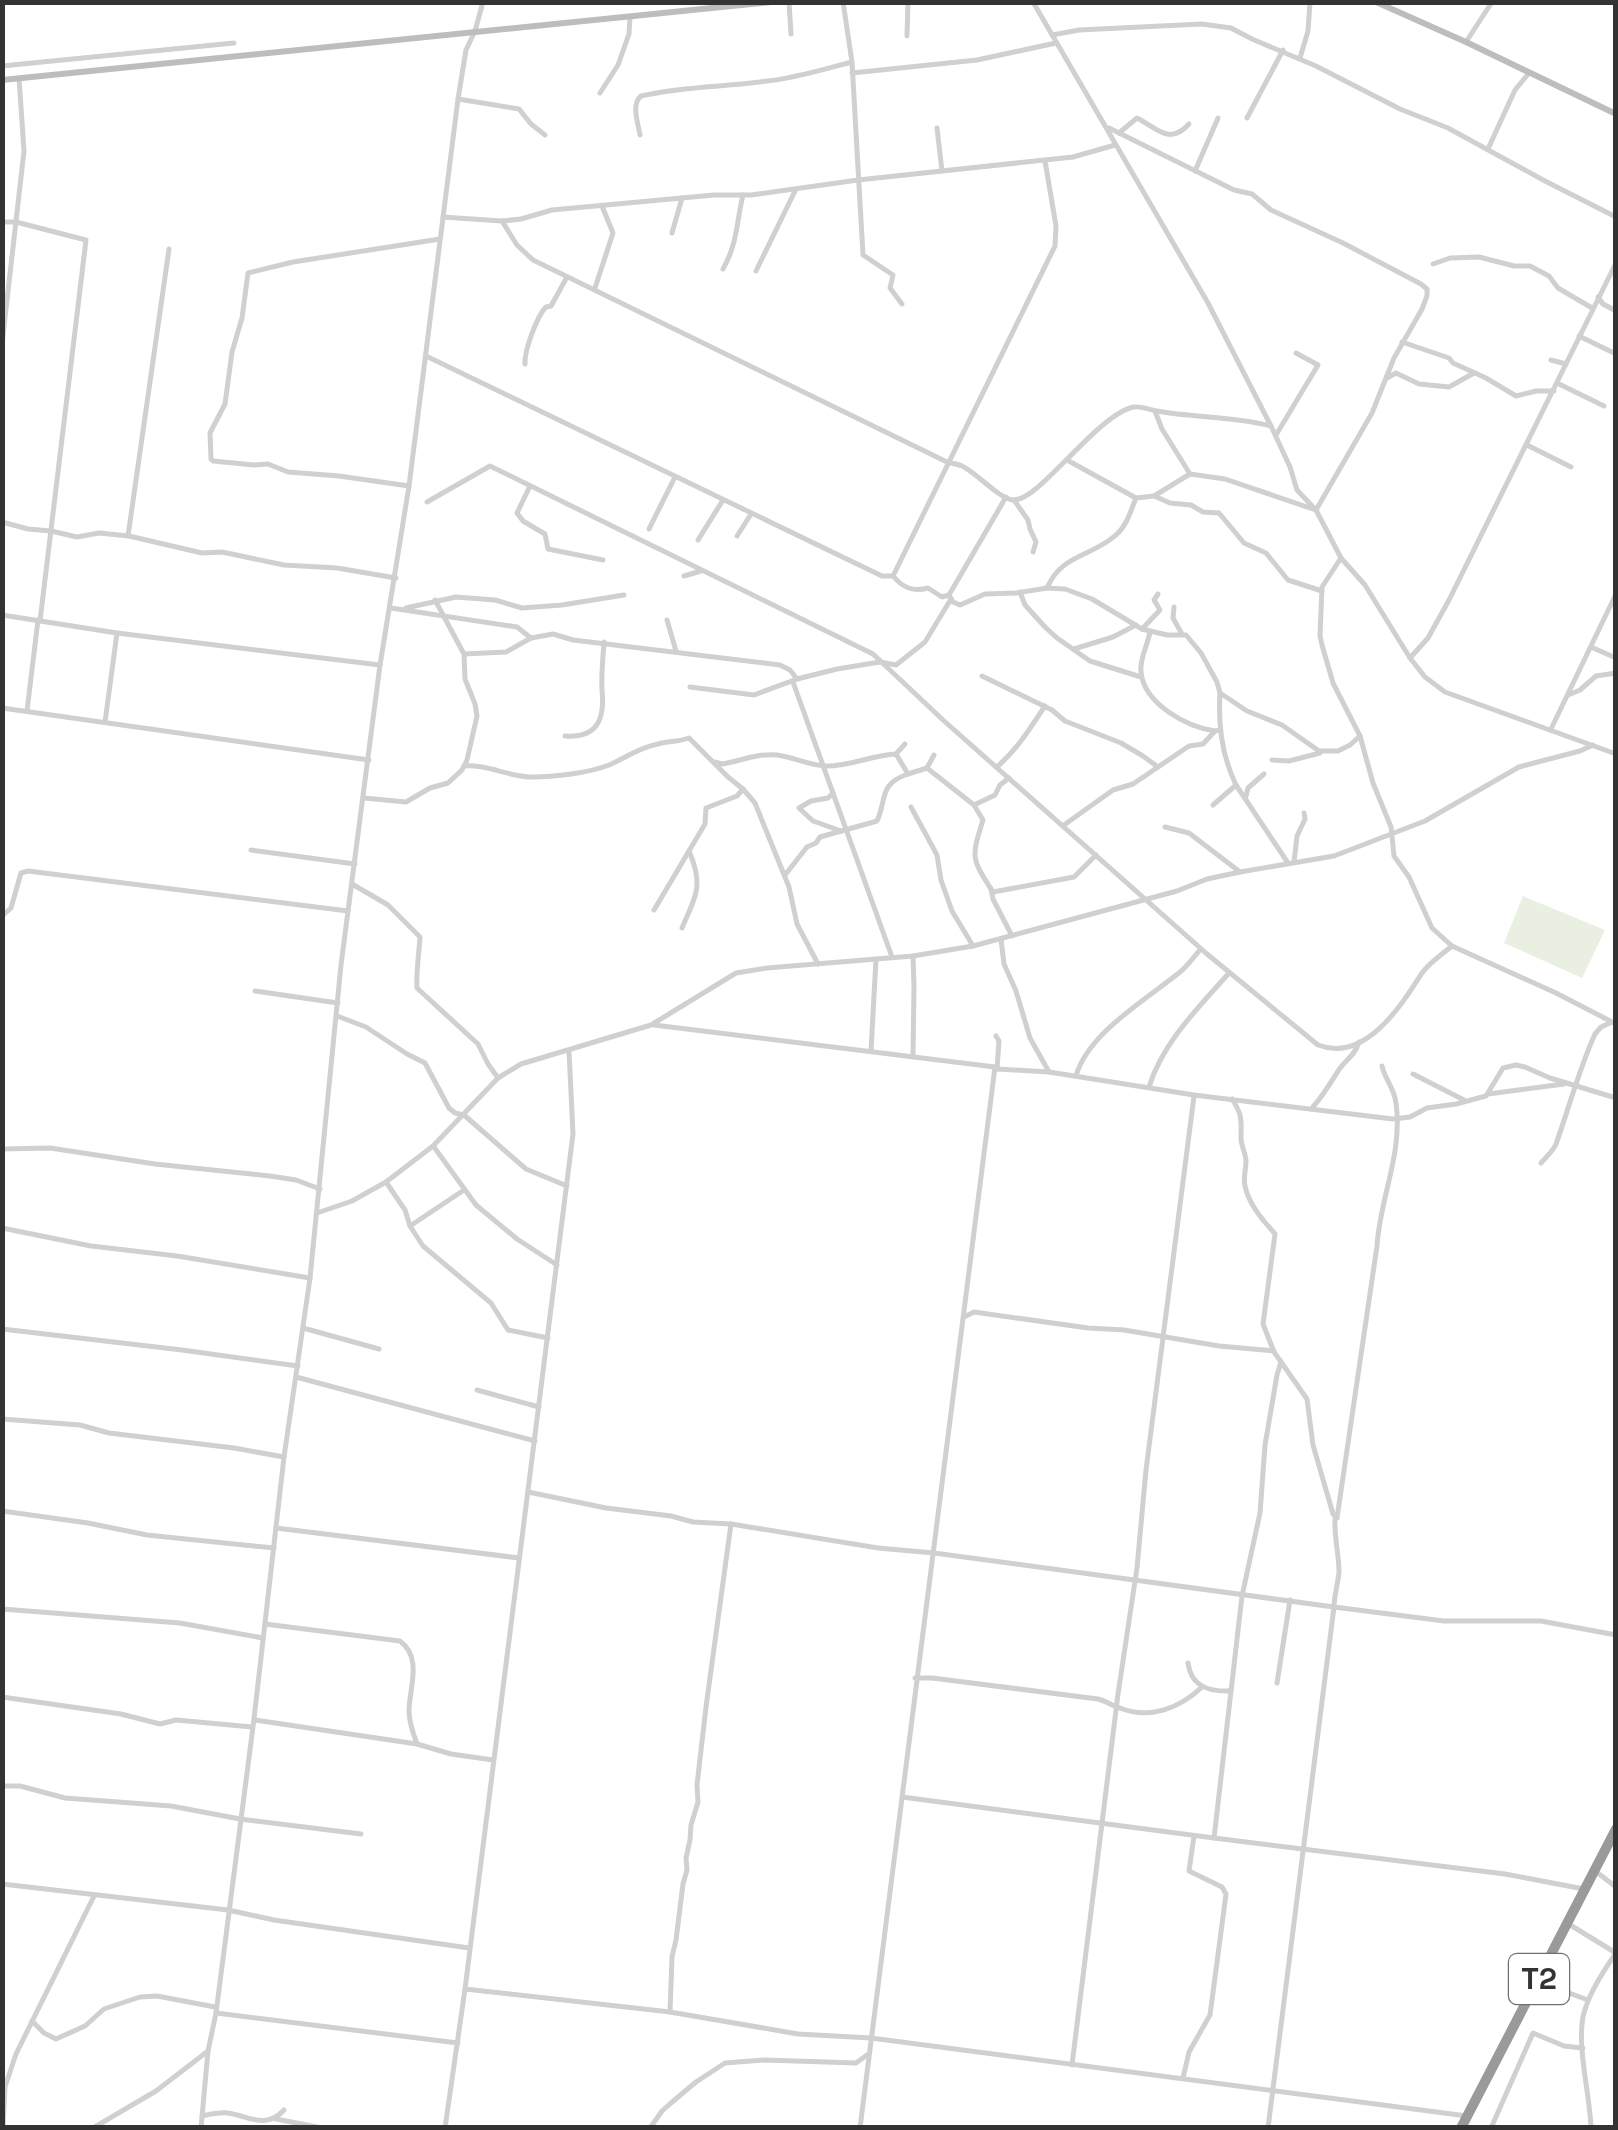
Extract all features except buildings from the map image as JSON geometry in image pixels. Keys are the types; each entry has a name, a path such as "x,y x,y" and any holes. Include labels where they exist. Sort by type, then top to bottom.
{"highway":[{"name":"T2","path":"1461,2128 1616,1829"}],"street":[{"path":"2,80 630,17 681,7 771,2"},
{"path":"790,2 791,34"},
{"path":"842,2 852,62 864,255 893,275 890,288 902,304"},
{"path":"907,36 908,2"},
{"path":"1033,2 1208,304 1276,436 1298,490 1316,510 1341,558 1365,586 1424,678 1445,692 1616,754"},
{"path":"1300,58 1308,31 1310,2"},
{"path":"1376,2 1393,6 1616,114"},
{"path":"1466,42 1492,2"},
{"path":"200,2128 310,1278 348,912 380,665 409,486 458,100 466,50 483,3"},
{"path":"600,93 618,66 629,34 630,17"},
{"path":"1052,35 1079,30 1219,24 1448,128 1616,217"},
{"path":"2,66 234,43"},
{"path":"852,73 976,60 1056,43"},
{"path":"1247,118 1283,50"},
{"path":"640,135 635,104 641,96 700,86 770,81 852,62"},
{"path":"1488,150 1515,90 1529,73"},
{"path":"2,344 24,151 19,78"},
{"path":"458,100 518,109 546,135"},
{"path":"1120,133 1137,118 1172,136 1189,124"},
{"path":"1195,171 1218,118"},
{"path":"1106,126 1234,190 1252,194 1270,210 1343,243 1426,289 1422,309 1402,342 1372,413 1316,510"},
{"path":"937,128 942,171"},
{"path":"443,217 521,219 552,210 744,195 1045,160 1115,146"},
{"path":"892,576 1055,246 1056,226 1045,160"},
{"path":"756,271 796,188"},
{"path":"723,269 734,249 744,195"},
{"path":"672,232 682,198"},
{"path":"595,289 613,233 602,206"},
{"path":"502,221 516,245 533,260 947,462 963,466 1014,500 1028,520 1036,542 1033,552"},
{"path":"2,222 86,240 27,711"},
{"path":"409,486 288,472 268,464 214,461 209,438 225,404 248,273 440,239"},
{"path":"128,536 168,249"},
{"path":"1433,264 1450,258 1478,257 1530,266 1592,308"},
{"path":"1410,658 1435,628 1616,263"},
{"path":"525,364 525,350 540,312 551,306 567,276"},
{"path":"1598,297 1602,304 1616,311"},
{"path":"1579,336 1616,354"},
{"path":"1402,342 1449,358 1518,396 1536,390 1554,391"},
{"path":"1276,436 1318,365 1296,353"},
{"path":"426,356 882,576 892,576"},
{"path":"1552,360 1566,364"},
{"path":"1386,378 1396,373 1419,384 1449,386 1474,373"},
{"path":"1557,383 1604,406"},
{"path":"1014,500 1030,491 1112,418 1138,406 1271,426"},
{"path":"1155,411 1190,474"},
{"path":"1527,445 1572,467"},
{"path":"953,450 963,466"},
{"path":"1067,460 1136,498 1154,496 1190,474 1225,479 1316,510"},
{"path":"426,502 490,466 863,648 1201,949 1318,1045 1338,1050 1359,1042 1390,1020 1424,970 1452,946"},
{"path":"650,529 675,477"},
{"path":"530,486 517,513 545,534 548,549 602,560"},
{"path":"1154,496 1206,513 1219,513 1244,543 1266,553 1288,580 1322,592"},
{"path":"690,687 754,695 837,669 880,662 896,665 924,644 1006,497"},
{"path":"1047,588 1063,564 1122,530 1136,498"},
{"path":"698,540 723,500"},
{"path":"737,536 751,514"},
{"path":"2,522 77,537 99,533 128,536 202,553 222,552 284,565 337,568 396,578"},
{"path":"1341,558 1322,592 1320,636 1333,683 1360,736 1372,783 1389,820 1394,856 1427,920 1452,946 1614,1023"},
{"path":"684,576 704,570"},
{"path":"892,576 912,590 928,588 960,605 985,594 1065,589 1143,628 1189,638 1217,682 1218,731 1229,771 1291,862"},
{"path":"1020,592 1025,605 1057,638 1090,661 1141,676"},
{"path":"1158,594 1154,600 1160,610"},
{"path":"1551,729 1616,594"},
{"path":"403,609 456,598 522,608 624,595"},
{"path":"364,798 406,802 448,783 464,766 470,752 476,704 465,679 464,654 435,600"},
{"path":"391,608 516,627 531,638"},
{"path":"1074,649 1143,628 1160,610 1173,610 1182,634"},
{"path":"2,615 380,665"},
{"path":"667,620 676,651"},
{"path":"1143,628 1141,676 1154,700 1196,727 1218,731"},
{"path":"105,722 117,632"},
{"path":"464,654 506,652 531,638 552,634 574,640 780,664 790,670 892,957"},
{"path":"565,736 586,735 599,721 604,700 604,642"},
{"path":"1590,646 1616,658"},
{"path":"1568,695 1596,676 1616,673"},
{"path":"982,676 1045,706 1065,721 1121,743 1158,768"},
{"path":"1220,693 1322,751"},
{"path":"997,768 1024,741 1027,730 1045,706"},
{"path":"2,708 369,760"},
{"path":"1064,825 1113,790 1133,784 1189,746 1203,744 1218,731"},
{"path":"1272,760 1338,751 1360,736"},
{"path":"464,766 531,777 556,776 605,766 646,748 688,738 754,804 785,876 798,924 818,964"},
{"path":"712,761 722,764 763,754 824,766 850,764 896,754 905,744"},
{"path":"317,1213 352,1201 386,1182 434,1146 498,1078 521,1064 651,1025 736,973 912,956 972,946 1147,900 1207,880 1334,856 1442,812 1519,767 1593,745"},
{"path":"896,754 908,774"},
{"path":"785,876 806,846 820,837 877,821 883,795 898,777 927,768 934,756"},
{"path":"927,768 974,805 983,820 974,854 1012,936"},
{"path":"1245,799 1248,788 1264,774"},
{"path":"974,805 996,795 1009,778"},
{"path":"1213,805 1236,784"},
{"path":"654,910 706,824 706,808 737,796 743,789"},
{"path":"834,793 799,808 813,821 845,831"},
{"path":"912,807 937,855 952,911 972,946"},
{"path":"1291,862 1306,819 1304,813"},
{"path":"1165,827 1189,833 1240,872"},
{"path":"251,850 355,864"},
{"path":"682,928 698,887 689,852"},
{"path":"991,889 996,892 1074,877 1097,855"},
{"path":"2,916 11,908 21,873 28,871 348,912"},
{"path":"352,884 388,905 417,933 417,988 478,1044 498,1078"},
{"path":"1001,938 1004,964 1030,1038 1050,1072"},
{"path":"1076,1076 1085,1056 1102,1037 1136,1004 1183,970 1201,949"},
{"path":"912,956 912,1057"},
{"path":"871,1052 876,959"},
{"path":"1148,1087 1175,1037 1229,972"},
{"path":"255,992 338,1003"},
{"path":"337,1016 366,1026 425,1064 449,1108 464,1114 526,1169 566,1186"},
{"path":"1541,1163 1556,1146 1556,1137 1596,1034 1601,1027 1614,1023"},
{"path":"651,1025 1396,1118 1410,1118 1427,1108 1488,1094 1567,1084"},
{"path":"860,2128 915,1678 967,1315 964,1306 996,1068 996,1036"},
{"path":"1312,1108 1356,1052 1359,1042"},
{"path":"445,2128 574,1120 569,1051"},
{"path":"1488,1094 1503,1068 1516,1065 1616,1098"},
{"path":"1268,2128 1339,1573 1335,1519 1362,1355 1378,1222 1390,1186 1396,1147 1393,1088 1382,1066"},
{"path":"1413,1074 1466,1101"},
{"path":"1072,2065 1194,1095"},
{"path":"1232,1099 1243,1124 1240,1137 1247,1160 1244,1181 1248,1196 1275,1234 1263,1319 1274,1351 1307,1399 1312,1446 1337,1518"},
{"path":"434,1146 476,1205 556,1265"},
{"path":"2,1149 50,1148 270,1176 320,1189"},
{"path":"386,1182 429,1253 491,1303 508,1330 548,1338"},
{"path":"410,1226 464,1190"},
{"path":"2,1228 91,1246 310,1278"},
{"path":"967,1315 1124,1330 1274,1351"},
{"path":"303,1328 379,1350"},
{"path":"2,1329 298,1366"},
{"path":"1214,1838 1242,1596 1260,1513 1265,1445 1281,1362"},
{"path":"296,1377 535,1441"},
{"path":"476,1390 539,1407"},
{"path":"2,1419 80,1426 284,1457"},
{"path":"528,1492 693,1522 731,1524 878,1548 1334,1608 1444,1620 1542,1621 1616,1636"},
{"path":"2,1512 147,1535 274,1548"},
{"path":"670,2012 672,1957 691,1825 698,1802 706,1707 731,1524"},
{"path":"276,1528 519,1558"},
{"path":"1277,1684 1290,1600"},
{"path":"2,1609 180,1622 262,1638"},
{"path":"265,1624 405,1644 412,1659 414,1684 409,1711 416,1744"},
{"path":"1188,1663 1193,1679 1202,1688 1232,1691"},
{"path":"915,1678 1098,1699 1142,1714 1188,1701 1202,1688"},
{"path":"2,1697 121,1714 160,1724 176,1720 253,1723 416,1744 493,1760"},
{"path":"2,1786 20,1786 66,1798 171,1806 361,1834"},
{"path":"902,1796 1505,1874 1584,1889"},
{"path":"1183,2079 1189,2052 1210,2015 1226,1894 1222,1888 1189,1872 1194,1836"},
{"path":"1593,1870 1616,1886"},
{"path":"2,1884 228,1910 470,1948"},
{"path":"3,2128 5,2087 16,2054 94,1895"},
{"path":"1566,1923 1616,1953 1588,2000 1581,2035 1592,2128"},
{"path":"1540,1977 1588,2000"},
{"path":"465,1989 1467,2116"},
{"path":"32,2021 56,2039 85,2026 104,2008 157,1996 216,2010 458,2043"},
{"path":"1491,2128 1532,2033 1564,2046 1583,2048"},
{"path":"93,2128 156,2092 208,2051"},
{"path":"650,2128 671,2103 725,2064 765,2060 856,2063 869,2053"},
{"path":"202,2116 225,2112 251,2121 276,2118 284,2110"},
{"path":"270,2118 322,2128"}],"green space":[{"path":"1523,896 1605,930 1582,978 1504,943"}]}
